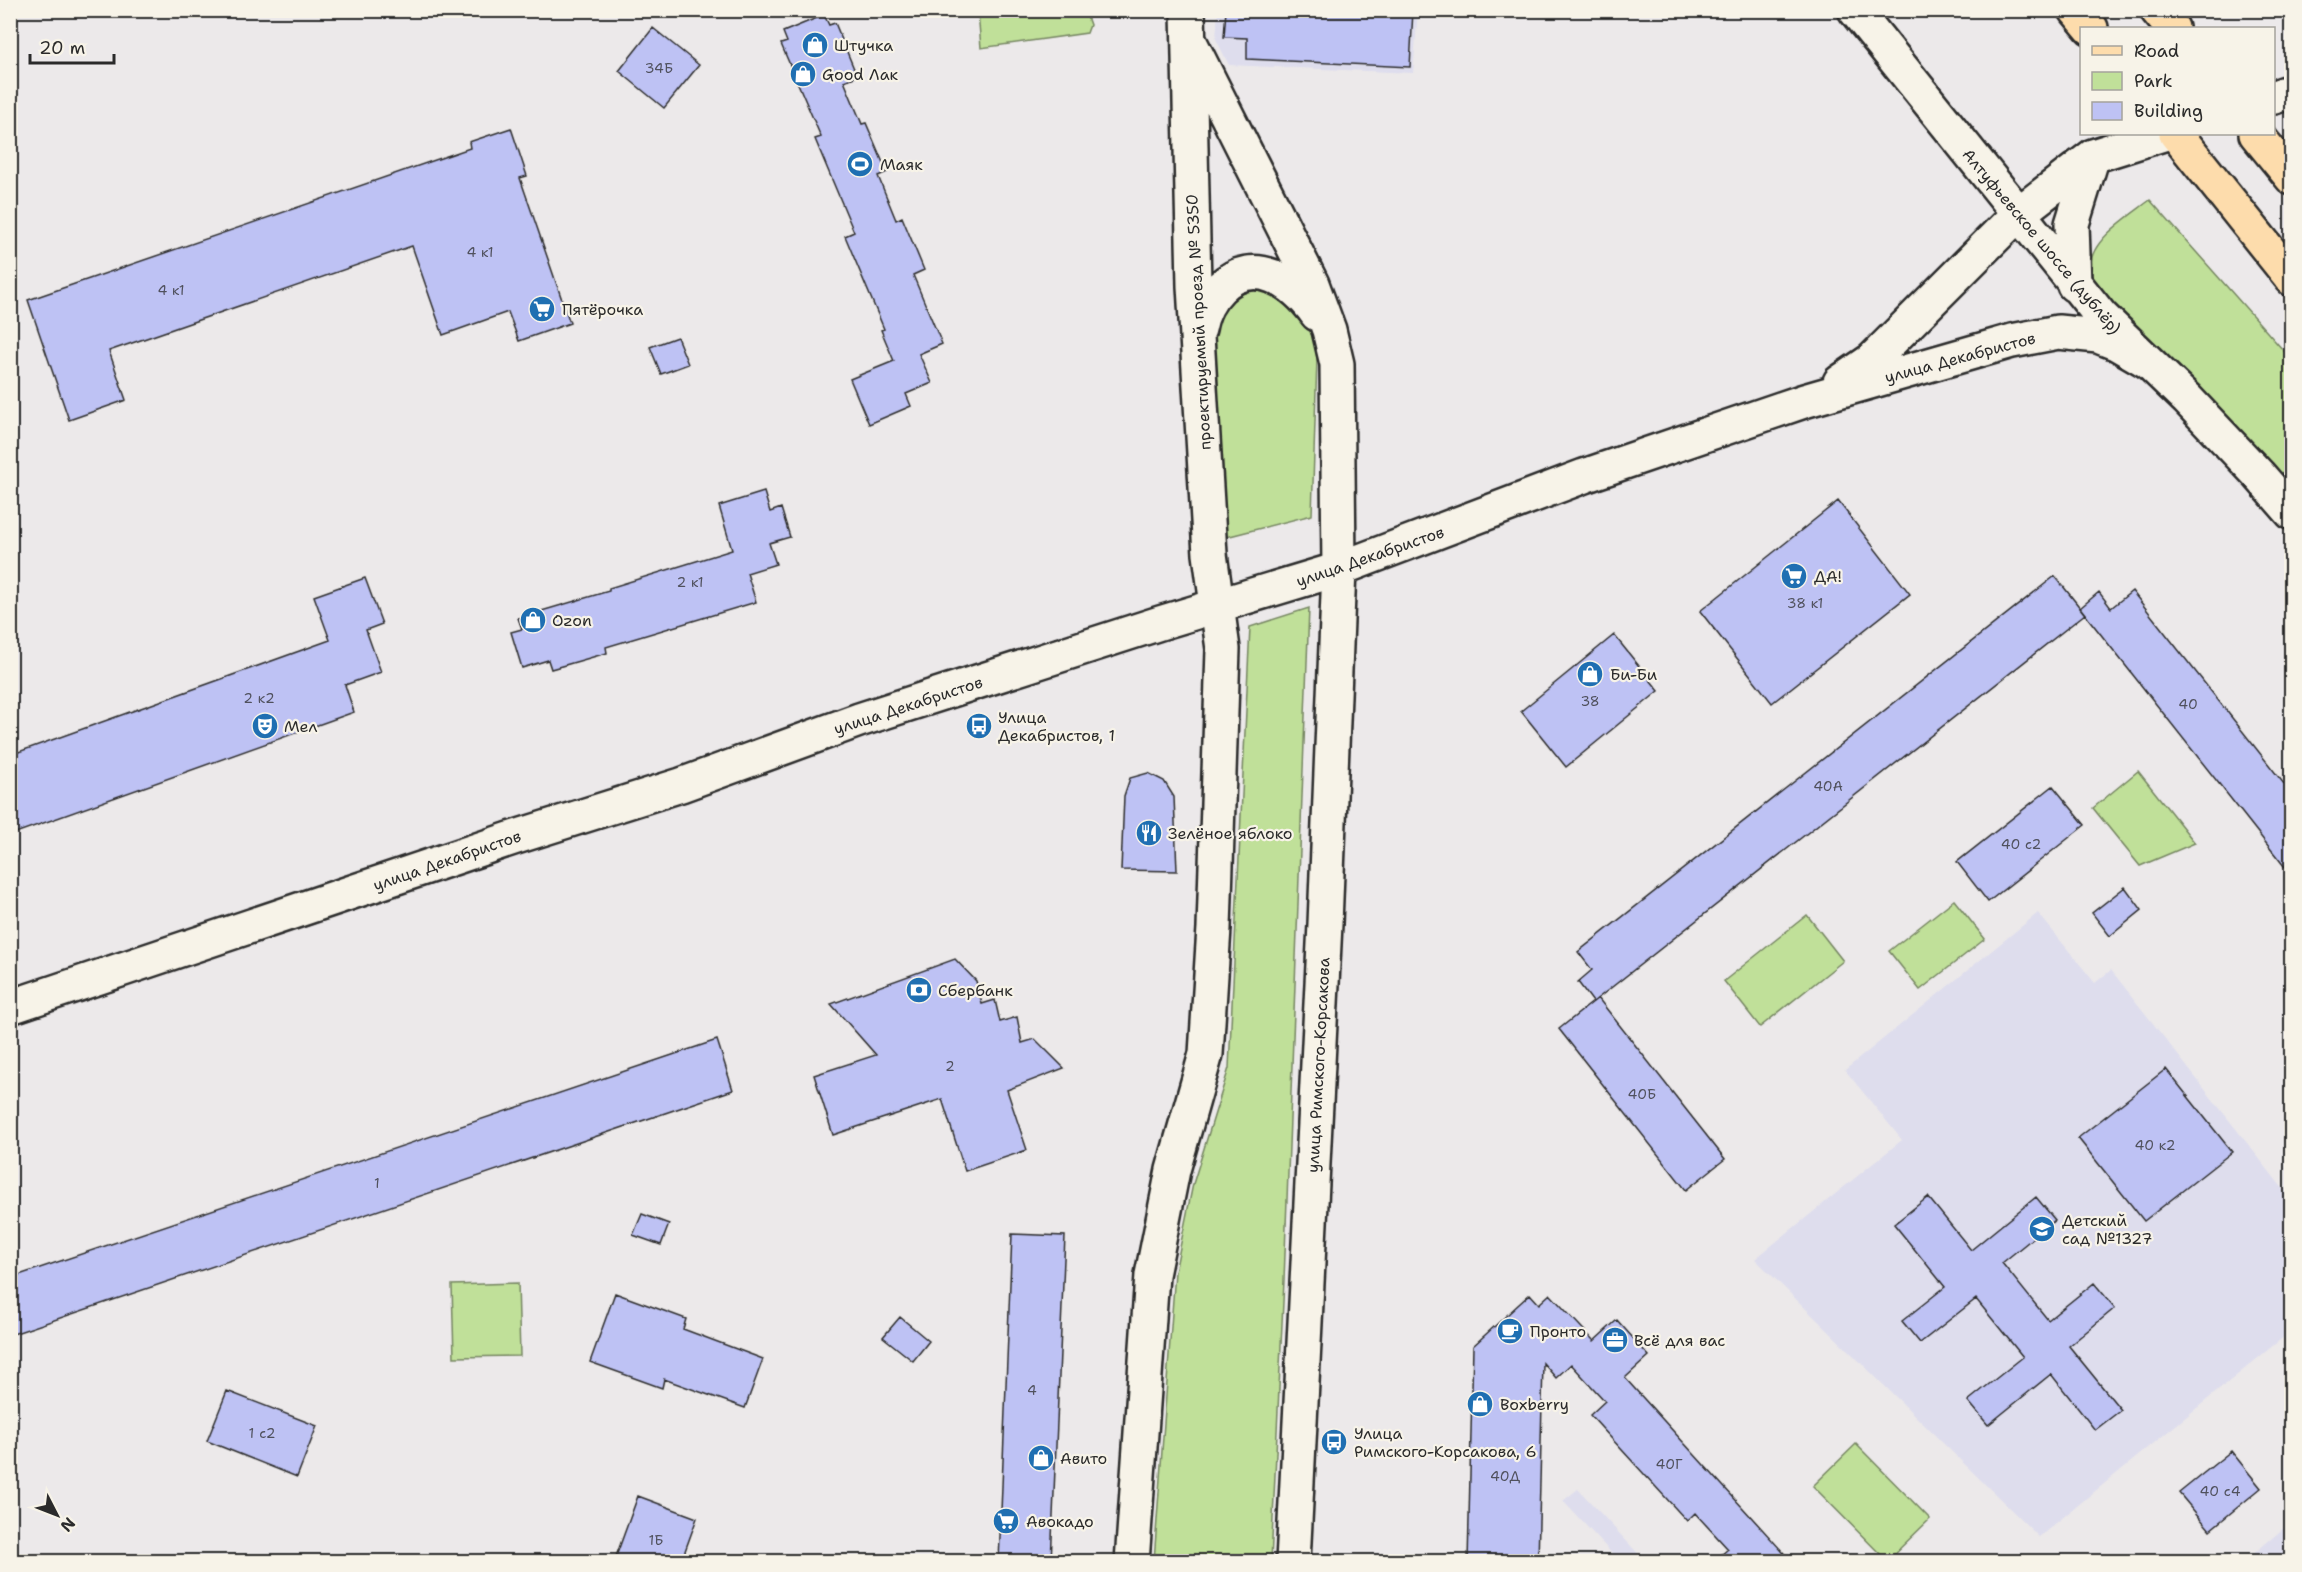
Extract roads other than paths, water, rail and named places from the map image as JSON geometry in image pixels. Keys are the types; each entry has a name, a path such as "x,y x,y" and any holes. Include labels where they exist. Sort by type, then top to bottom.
{"main road":[{"name":"Алтуфьевское шоссе (дублёр)","path":"1855,10 2074,285 2108,323 2187,399 2292,513"},
{"path":"2076,10 2090,27"},
{"path":"2157,10 2171,27"},
{"name":"проектируемый проезд № 5350","path":"1188,24 1312,284 1329,330 1337,364 1339,569"},
{"name":"проектируемый проезд № 5350","path":"1188,24 1197,340 1210,554 1217,605"},
{"path":"2275,97 2292,91"},
{"path":"2074,285 2072,224 2093,156 2160,135"},
{"path":"2177,135 2283,268 2292,299"},
{"path":"2257,135 2292,178"},
{"name":"улица Декабристов","path":"1804,401 1838,384 1872,360 2018,214 2093,156"},
{"path":"1197,340 1202,313 1213,295 1230,278 1249,272 1266,274 1288,284 1306,300 1329,330"},
{"name":"улица Декабристов","path":"10,1007 516,837 681,785 870,717 1217,605 1339,569 1584,476 1804,401 2012,341 2058,332 2098,336 2125,347 2147,362"},
{"name":"улица Римского-Корсакова","path":"1293,1562 1325,924 1339,569"},
{"path":"1132,1562 1152,1275 1173,1170 1206,1054 1214,928 1223,649 1217,605"}],"place":[{"name":"Штучка","path":"815,45"},
{"name":"Good Лак","path":"803,74"},
{"name":"Маяк","path":"860,164"},
{"name":"Пятёрочка","path":"542,309"},
{"name":"ДА!","path":"1794,576"},
{"name":"Ozon","path":"533,620"},
{"name":"Би-Би","path":"1590,674"},
{"name":"Мел","path":"265,726"},
{"name":"Улица Декабристов, 1","path":"979,726"},
{"name":"Зелёное яблоко","path":"1149,833"},
{"name":"Сбербанк","path":"919,990"},
{"name":"Детский сад №1327","path":"2042,1229"},
{"name":"Пронто","path":"1510,1331"},
{"name":"Всё для вас","path":"1615,1340"},
{"name":"Boxberry","path":"1480,1404"},
{"name":"Улица Римского-Корсакова, 6","path":"1334,1442"},
{"name":"Авито","path":"1041,1458"},
{"name":"Авокадо","path":"1006,1521"}]}
